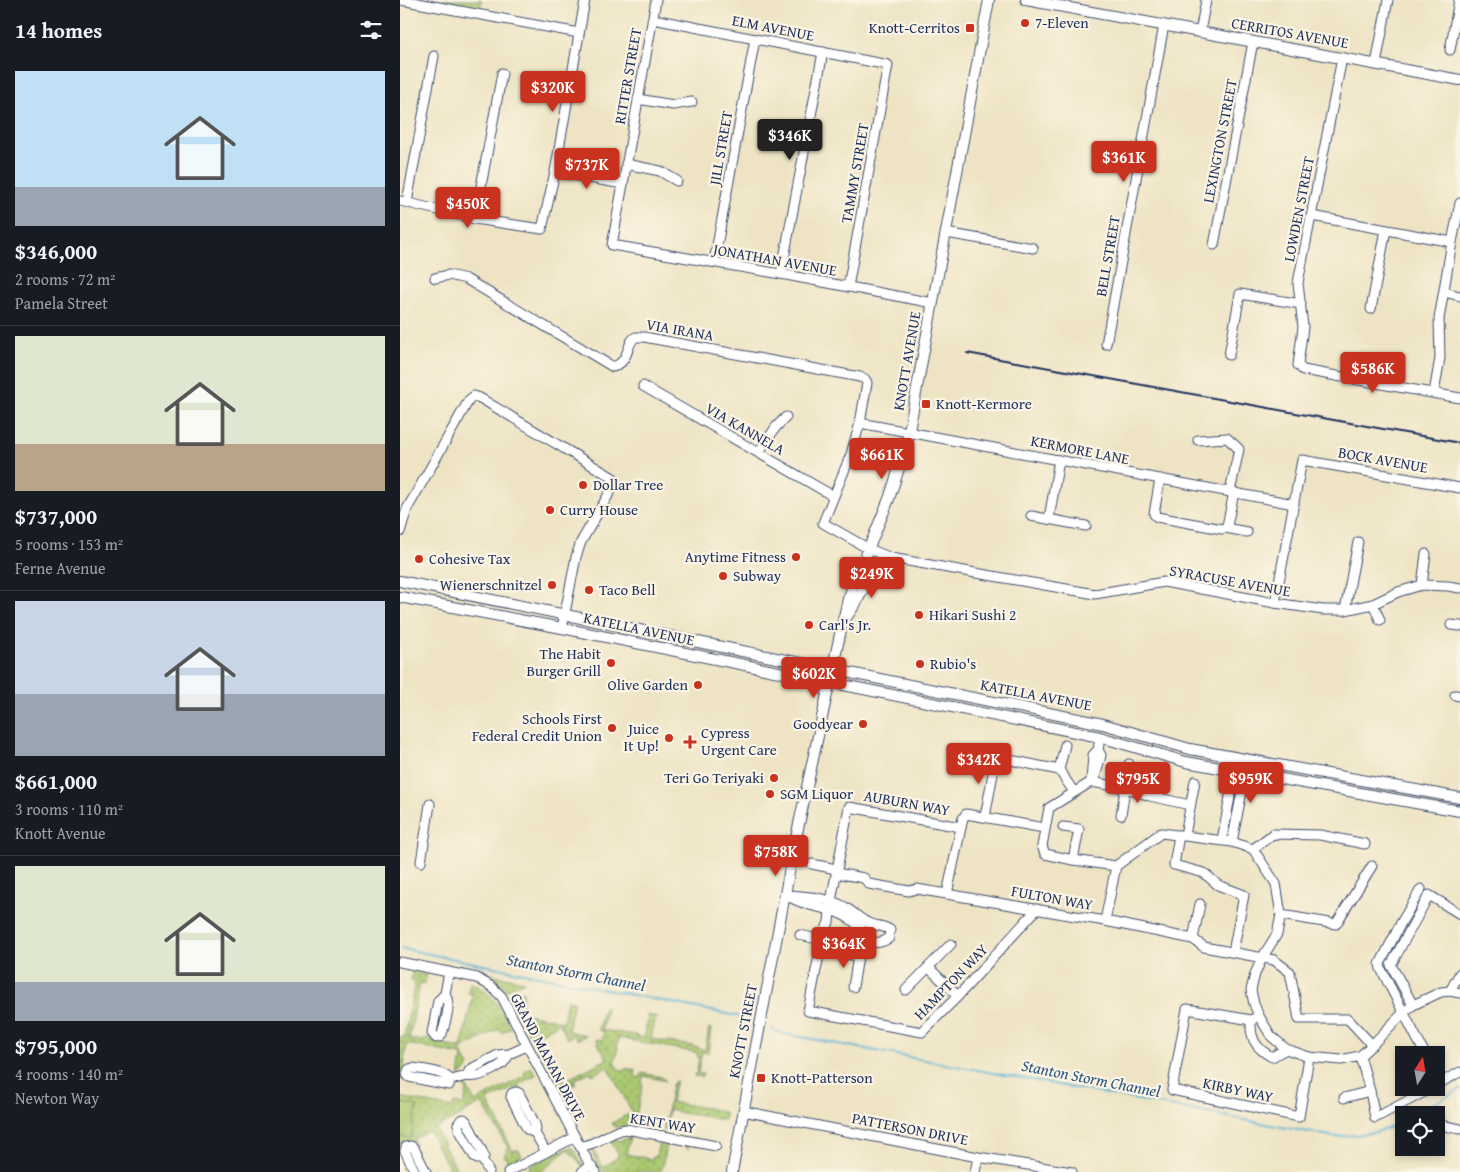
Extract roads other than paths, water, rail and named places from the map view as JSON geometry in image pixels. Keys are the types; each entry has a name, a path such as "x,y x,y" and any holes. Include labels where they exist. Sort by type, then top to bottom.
{"main road":[{"name":"KNOTT AVENUE","path":"785,895 848,599 889,499 906,447 989,0"},
{"name":"CERRITOS AVENUE","path":"1026,0 1460,80"},
{"path":"842,625 876,565 881,561 891,558"},
{"name":"KATELLA AVENUE","path":"400,581 1102,724 1176,746 1248,761 1460,798"},
{"name":"KATELLA AVENUE","path":"400,597 1100,737 1172,758 1235,771 1460,811"},
{"path":"970,711 987,708 1022,714 1024,708"},
{"path":"1445,809 1446,795"},
{"name":"KNOTT STREET","path":"732,1172 785,895"}],"street":[{"path":"401,0 579,32"},
{"path":"434,56 404,201 475,219 542,229 555,172 585,0"},
{"name":"RITTER STREET","path":"613,246 611,244 656,0"},
{"path":"1200,32 1206,0"},
{"path":"1376,64 1388,0"},
{"path":"1450,50 1459,0"},
{"name":"ELM AVENUE","path":"653,19 888,65"},
{"name":"BELL STREET","path":"1106,344 1164,26"},
{"name":"JILL STREET","path":"714,262 755,39"},
{"name":"LEXINGTON STREET","path":"1214,245 1253,42"},
{"path":"781,274 823,52"},
{"name":"LOWDEN STREET","path":"1342,58 1298,283 1304,327 1298,365 1303,370 1434,393"},
{"name":"TAMMY STREET","path":"848,287 888,65"},
{"path":"475,219 502,73"},
{"path":"638,99 673,105 692,102"},
{"path":"626,164 660,171 677,181"},
{"path":"555,172 623,184"},
{"path":"1460,203 1439,319 1440,358 1434,393 1460,398"},
{"path":"1312,216 1452,242"},
{"path":"1370,309 1386,230"},
{"path":"946,233 1033,248"},
{"name":"JONATHAN AVENUE","path":"613,246 714,262 933,303"},
{"name":"VIA IRANA","path":"435,278 449,275 466,279 613,367 620,365 626,358 632,340 636,337 644,337 860,377 865,379 867,383 860,423"},
{"path":"1444,292 1460,296"},
{"path":"1229,355 1240,294 1301,304"},
{"name":"VIA KANNELA","path":"643,386 833,496"},
{"path":"400,532 407,509 469,400 474,396 488,402 615,478 614,487 581,542 576,557 562,628"},
{"path":"759,452 776,427 786,417"},
{"path":"833,496 860,423"},
{"name":"KERMORE LANE","path":"860,423 1294,504"},
{"path":"1198,440 1227,438 1239,450 1227,526 1225,528"},
{"path":"1049,519 1059,460"},
{"name":"BOCK AVENUE","path":"1294,504 1302,460 1460,488"},
{"path":"1160,479 1155,516 1247,532"},
{"name":"SYRACUSE AVENUE","path":"833,496 823,523 869,549 891,558 1095,594 1164,582 1275,603 1323,610 1346,610 1372,604 1398,592 1422,585 1460,588"},
{"path":"1275,603 1294,504"},
{"path":"1031,516 1086,526"},
{"path":"1346,610 1358,542"},
{"path":"1422,585 1426,554"},
{"path":"1372,604 1380,620"},
{"path":"1100,737 1098,750 1101,755 1096,774 1090,782 1050,808 1044,828 1042,846 1045,854 1116,866"},
{"path":"1059,770 1065,745"},
{"path":"985,817 996,757 1059,770 1074,792"},
{"path":"1222,840 1237,758"},
{"path":"1232,842 1248,761"},
{"path":"1121,815 1129,764"},
{"path":"1195,781 1174,865 1204,873 1218,885 1244,895 1232,952"},
{"path":"1090,782 1126,788 1150,796 1190,805"},
{"path":"421,862 430,804"},
{"name":"AUBURN WAY","path":"836,871 849,807 961,827"},
{"path":"947,894 963,818 966,814 1044,828"},
{"path":"1063,827 1079,829 1073,860"},
{"path":"1105,921 1116,866 1161,833 1222,840 1253,849 1276,884 1281,915 1277,934 1262,958 1251,990 1255,1018 1252,1038 1262,1051 1272,1057 1286,1049"},
{"path":"1253,849 1273,834 1320,835 1365,844"},
{"name":"FULTON WAY","path":"812,864 864,878 869,884 909,891 917,889 1105,921 1193,939 1204,947 1274,960 1290,972 1299,1019 1348,1019 1372,1045"},
{"path":"1281,915 1336,924 1372,866"},
{"path":"821,944 829,922 836,871"},
{"path":"1421,889 1380,964 1421,1046"},
{"path":"785,895 805,904 831,905 855,913 864,925"},
{"path":"1414,1005 1391,965 1429,895 1460,914"},
{"path":"1193,939 1200,904"},
{"name":"HAMPTON WAY","path":"821,944 808,1012 922,1032 958,996 1037,909"},
{"path":"800,935 858,956 853,987"},
{"path":"906,990 951,944"},
{"name":"GRAND MANAN DRIVE","path":"400,962 477,978 492,987 502,997 593,1169"},
{"path":"929,968 958,996"},
{"path":"445,994 449,972"},
{"path":"1450,991 1460,973"},
{"path":"1255,1018 1286,1049 1309,1057 1341,1060 1360,1056 1404,1012 1414,1005 1441,992 1460,992"},
{"name":"KIRBY WAY","path":"1255,1018 1187,1009 1172,1090 1299,1116 1309,1057"},
{"path":"451,1080 468,1076 469,1071 473,1068 498,1055 509,1054 527,1046"},
{"path":"1360,1056 1375,1118 1417,1096"},
{"path":"1445,1080 1460,1072"},
{"path":"1344,1098 1370,1091"},
{"name":"PATTERSON DRIVE","path":"743,1111 978,1157 1072,1172"},
{"path":"1445,1126 1460,1129"},
{"name":"KENT WAY","path":"580,1146 587,1146 613,1132 626,1129 716,1146"},
{"path":"535,1132 546,1152"},
{"path":"508,1172 575,1137"},
{"path":"415,1172 405,1151 406,1147 414,1148 426,1172"},
{"path":"975,1172 978,1157"},
{"path":"482,1159 489,1172"},
{"path":"582,1172 593,1169"}],"waterway":[{"name":"Stanton Storm Channel","path":"400,948 747,1018"},
{"name":"Stanton Storm Channel","path":"772,1029 780,1033 1335,1137 1379,1131 1395,1125"},
{"name":"Stanton Storm Channel","path":"1430,1106 1460,1089"}],"railway":[{"path":"967,353 1460,443"}],"place":[{"name":"7-Eleven","path":"1025,23"},
{"name":"Knott-Cerritos","path":"970,28"},
{"name":"Knott-Kermore","path":"926,404"},
{"name":"Dollar Tree","path":"583,485"},
{"name":"Curry House","path":"550,510"},
{"name":"Anytime Fitness","path":"796,557"},
{"name":"Cohesive Tax","path":"419,559"},
{"name":"Subway","path":"723,576"},
{"name":"Wienerschnitzel","path":"552,585"},
{"name":"Taco Bell","path":"589,590"},
{"name":"Hikari Sushi 2","path":"919,615"},
{"name":"Carl's Jr.","path":"809,625"},
{"name":"The Habit Burger Grill","path":"611,663"},
{"name":"Rubio's","path":"920,664"},
{"name":"Olive Garden","path":"698,685"},
{"name":"Goodyear","path":"863,724"},
{"name":"Schools First Federal Credit Union","path":"612,728"},
{"name":"Juice It Up!","path":"669,738"},
{"name":"Cypress Urgent Care","path":"690,742"},
{"name":"Teri Go Teriyaki","path":"774,778"},
{"name":"SGM Liquor","path":"770,794"},
{"name":"Knott-Patterson","path":"761,1078"}]}
